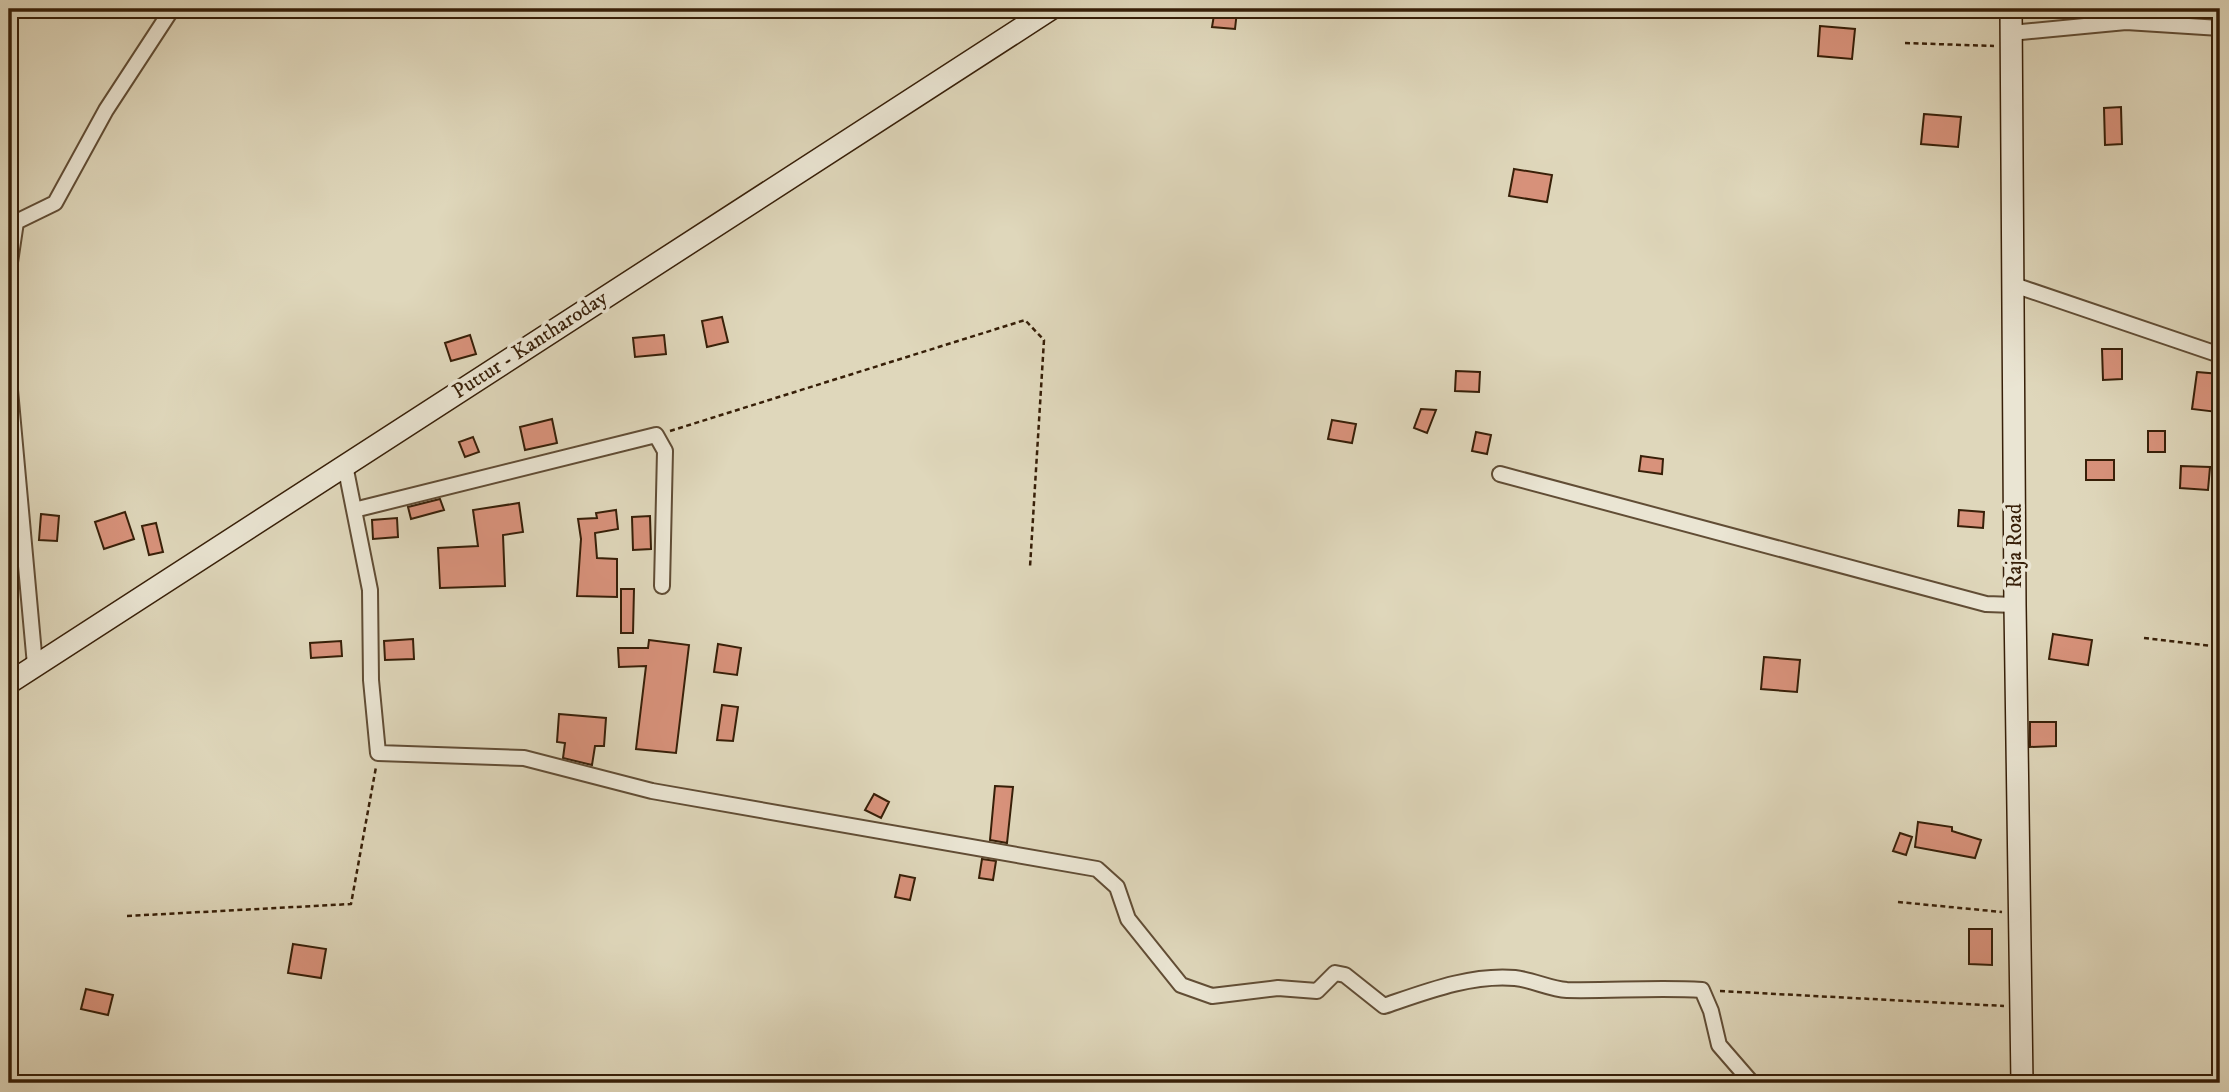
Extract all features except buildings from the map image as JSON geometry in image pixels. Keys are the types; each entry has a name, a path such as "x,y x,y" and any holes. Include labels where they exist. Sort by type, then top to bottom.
{"main road":[{"name":"Puttur - Kantharoday","path":"9,682 1051,9"},
{"name":"Raja Road","path":"2011,9 2015,605 2022,1083"}],"street":[{"path":"9,268 16,222 55,204 106,110 172,9"},
{"path":"2011,40 2126,22 2220,28"},
{"path":"2014,285 2220,355"},
{"path":"9,379 35,665"},
{"path":"354,510 656,435 665,451 662,586"},
{"path":"345,465 370,590 371,680 378,753 524,758 652,791 1097,869 1117,887 1128,919 1181,985 1212,996 1278,988 1317,991 1335,973 1345,975 1384,1006 1438,988 1499,978 1517,978 1564,990 1702,990 1711,1011 1719,1045 1752,1083"},
{"path":"1500,474 1986,604 2015,605"}],"path":[{"path":"1905,43 2011,40"},
{"path":"656,435 1025,320 1045,340 1030,567"},
{"path":"2144,638 2220,648"},
{"path":"127,916 351,904 378,753"},
{"path":"1898,902 2020,914"},
{"path":"1702,990 2021,1007"}]}
